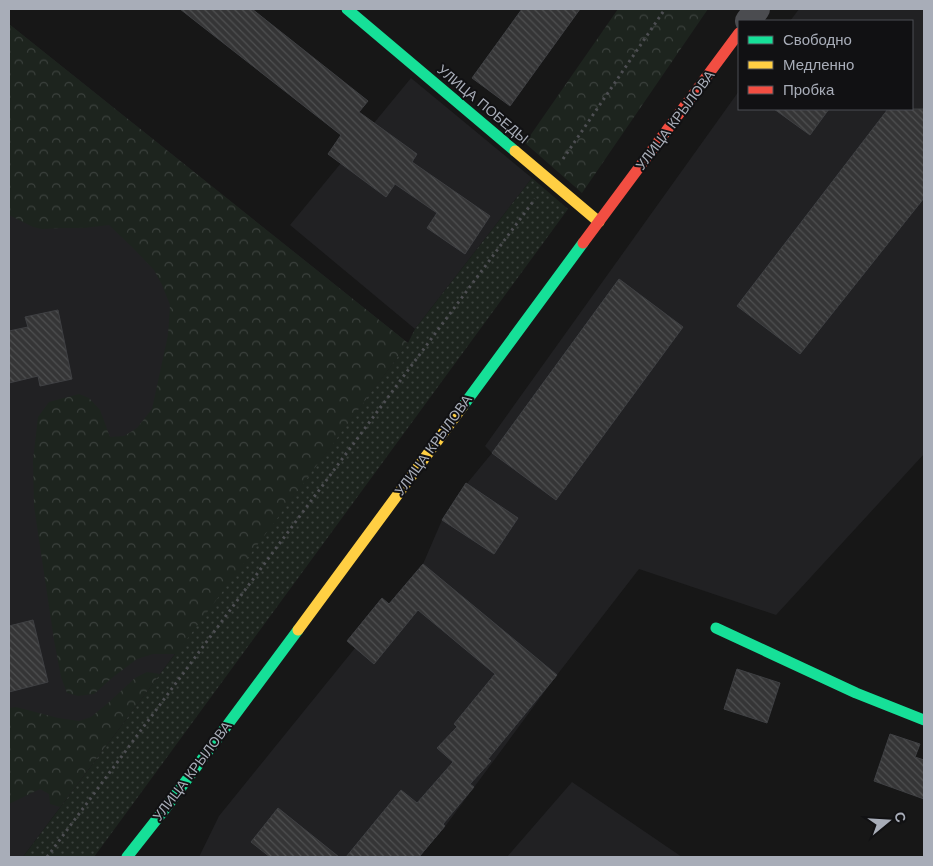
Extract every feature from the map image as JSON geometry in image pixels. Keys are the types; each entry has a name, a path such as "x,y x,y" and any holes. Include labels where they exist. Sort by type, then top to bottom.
{"street":[{"name":"УЛИЦА ПОБЕДЫ","path":"347,9 599,222"},
{"path":"749,20 757,9"},
{"name":"УЛИЦА КРЫЛОВА","path":"127,857 168,805 738,34"},
{"path":"716,628 856,693 924,720"}],"path":[{"path":"47,857 549,180 666,9"}],"shaded area":[{"path":"799,9 924,9 924,454 776,615 639,569 557,675 444,828 419,857 199,857 219,816 423,564 442,520 469,481 492,453 485,446 738,92 738,110 913,110 913,20 791,20"},
{"path":"9,24 408,343 23,857 9,857"},
{"path":"411,78 532,178 415,329 290,225"},
{"path":"572,782 682,857 507,857"}],"green space":[{"path":"618,9 708,9 582,193 525,143"},
{"path":"9,24 408,343 176,654 153,654 137,659 94,694 78,696 67,693 61,677 34,506 33,460 38,417 49,402 79,394 89,398 100,410 110,437 124,436 137,428 152,409 168,335 170,305 154,270 109,225 84,228 42,229 33,227 9,215"},
{"path":"532,178 568,209 94,857 23,857 408,343 415,329"},
{"path":"147,672 160,674 60,807 50,804 49,794 40,789 9,804 9,708 16,707 58,718 79,721 91,717 135,678"}],"building":[{"path":"180,9 252,9 368,101 359,112 417,154 412,162 490,216 465,254 427,228 437,213 395,184 386,197 328,154 341,135"},
{"path":"522,9 580,9 510,106 472,78"},
{"path":"924,109 924,198 800,354 737,306 887,110"},
{"path":"775,110 828,110 810,135"},
{"path":"619,279 683,327 556,500 492,453"},
{"path":"58,310 72,379 40,386 38,376 9,383 9,331 28,327 25,317"},
{"path":"466,483 518,518 494,554 442,520"},
{"path":"423,564 557,675 488,759 491,761 470,784 474,787 443,824 445,826 419,857 346,857 401,790 417,803 453,762 437,748 457,727 454,724 495,674 418,610 374,664 347,641 382,598 389,604"},
{"path":"33,620 48,682 9,692 9,626"},
{"path":"737,669 780,683 767,723 724,709"},
{"path":"890,734 920,744 915,757 924,760 924,799 874,781"},
{"path":"278,808 339,857 270,857 251,842"}],"traffic: fast":[{"path":"347,9 515,151"},
{"path":"463,406 583,243"},
{"path":"716,628 856,693 924,720"},
{"path":"127,857 298,630"}],"traffic: slow":[{"path":"515,151 599,222"},
{"path":"298,630 463,406"}],"traffic: jam":[{"path":"583,243 738,34"}]}
